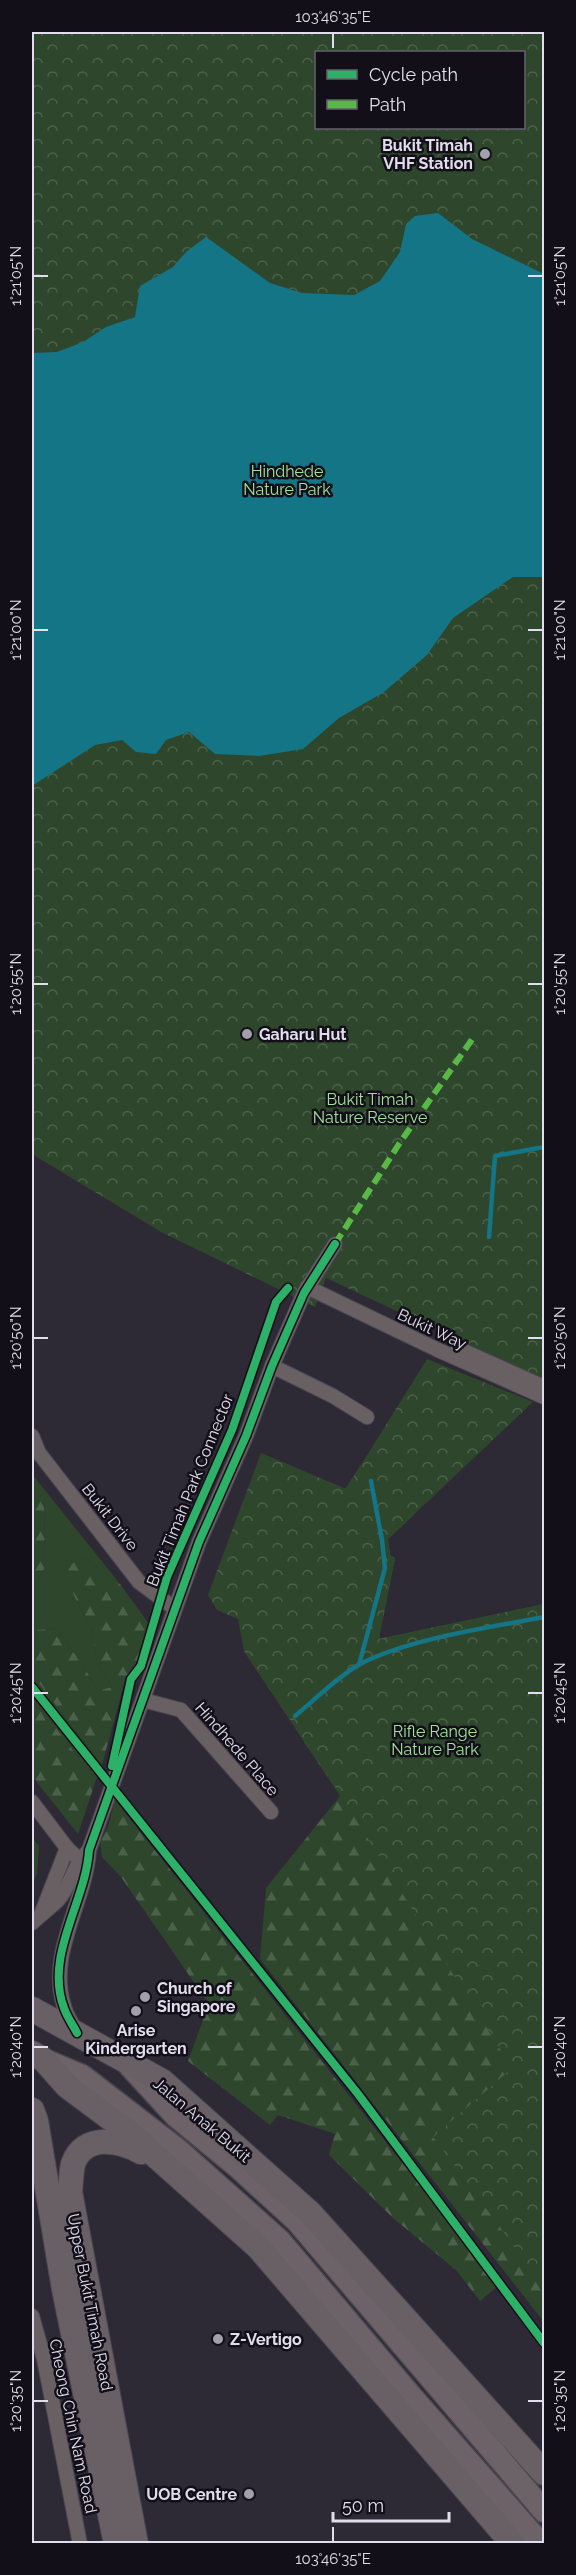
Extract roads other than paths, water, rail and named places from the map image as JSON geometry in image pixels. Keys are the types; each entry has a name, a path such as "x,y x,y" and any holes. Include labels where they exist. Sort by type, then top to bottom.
{"highway":[{"path":"32,2009 127,2063"},
{"path":"38,2057 67,2086 130,2133 258,2247 513,2544"},
{"name":"Jalan Anak Bukit","path":"127,2063 162,2081 310,2213 544,2473"},
{"name":"Upper Bukit Timah Road","path":"32,2110 36,2121 37,2166 116,2544"},
{"name":"Upper Bukit Timah Road","path":"136,2544 70,2192 74,2163 85,2149 102,2141 123,2142 165,2164"}],"main road":[{"path":"38,2057 82,2076 178,2150 280,2241 411,2396 541,2544"},
{"name":"Jalan Anak Bukit","path":"127,2063 176,2116 238,2167 297,2221 544,2511"}],"street":[{"path":"77,2033 63,2002 61,1961 85,1859 199,1542 246,1436 272,1366 309,1284 335,1244"},
{"name":"Bukit Way","path":"309,1284 544,1387"},
{"name":"Bukit Way","path":"309,1284 449,1355 544,1397"},
{"path":"272,1366 333,1396 367,1417"},
{"name":"Bukit Drive","path":"32,1436 39,1453 139,1582 174,1608"},
{"name":"Hindhede Place","path":"143,1701 181,1710 271,1812"},
{"path":"32,1802 67,1848 85,1859"},
{"path":"36,1918 67,1848"},
{"path":"36,1918 57,1900 85,1859"},
{"name":"Cheong Chin Nam Road","path":"32,2316 44,2359 80,2544"}],"water":[{"path":"438,213 472,239 544,274 544,577 513,577 453,618 427,655 384,692 339,718 303,749 259,756 215,754 189,732 166,740 156,754 136,752 122,740 95,745 32,786 32,353 57,352 83,342 106,327 135,317 140,286 173,267 186,252 206,237 270,283 302,293 354,295 380,281 400,252 406,224 415,216"}],"waterway":[{"path":"489,1237 495,1156 544,1147"},
{"path":"359,1665 385,1568 371,1481"},
{"path":"295,1716 344,1675 360,1664 380,1655 450,1635 544,1617"}],"place":[{"name":"Bukit Timah VHF Station","path":"485,154"},
{"name":"Gaharu Hut","path":"247,1034"},
{"name":"Church of Singapore","path":"145,1997"},
{"name":"Arise Kindergarten","path":"136,2011"},
{"name":"Z-Vertigo","path":"218,2339"},
{"name":"UOB Centre","path":"249,2494"}],"park label":[{"name":"Hindhede Nature Park","path":"287,480"},
{"name":"Bukit Timah Nature Reserve","path":"370,1108"},
{"name":"Rifle Range Nature Park","path":"435,1740"}]}
